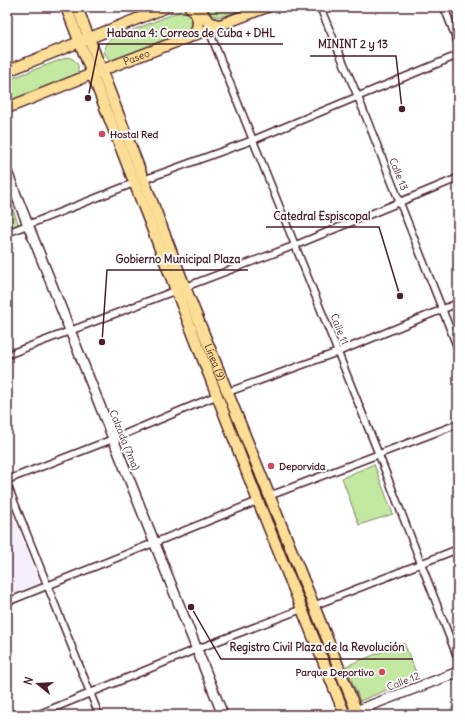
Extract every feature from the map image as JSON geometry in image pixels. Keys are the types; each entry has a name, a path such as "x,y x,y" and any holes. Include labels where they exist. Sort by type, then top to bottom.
{"main road":[{"name":"Línea (9)","path":"66,7 85,40"},
{"name":"Línea (9)","path":"77,7 85,40 181,289 218,395 258,500 345,715"},
{"path":"7,71 167,7"},
{"path":"190,7 197,15 198,22 194,33 190,37"},
{"name":"Paseo","path":"7,108 267,7"},
{"path":"201,9 210,23 221,25"},
{"name":"Calzada (7ma)","path":"7,172 223,715"},
{"name":"Línea (9)","path":"181,289 228,392 357,713"},
{"name":"Calle 12","path":"345,715 357,713 458,672"}],"street":[{"name":"Calle 13","path":"320,7 358,97 458,349"},
{"path":"444,7 458,43"},
{"name":"Calle 11","path":"201,9 208,30 296,244 458,659"},
{"path":"7,233 253,140 458,55"},
{"path":"7,355 296,244 458,178"},
{"path":"228,392 338,352 458,303"},
{"path":"7,480 113,439 218,395"},
{"path":"269,496 458,424"},
{"path":"7,484 98,715"},
{"path":"7,602 48,587 258,500"},
{"path":"313,606 458,548"},
{"path":"38,715 197,649 302,610"}],"shaded area":[{"path":"7,500 40,584 7,596"}],"green space":[{"path":"207,7 248,7 225,16 214,16 210,13"},
{"path":"183,10 190,12 195,21 191,31 116,61 108,58 104,52 105,45 111,39"},
{"path":"68,57 74,60 78,65 78,74 76,77 7,104 7,80"},
{"path":"7,193 19,226 7,230"},
{"path":"374,464 393,514 359,525 342,478"},
{"name":"Parque Deportivo","path":"404,643 418,677 360,701 346,666"}],"place":[{"name":"Habana 4: Correos de Cuba + DHL","path":"88,98"},
{"name":"MININT 2 y 13","path":"402,109"},
{"name":"Hostal Red","path":"102,134"},
{"name":"Catedral Espiscopal","path":"400,296"},
{"name":"Gobierno Municipal Plaza","path":"102,342"},
{"name":"Deporvida","path":"271,466"},
{"name":"Registro Civil Plaza de la Revolución","path":"191,607"},
{"name":"Parque Deportivo","path":"382,672"}]}
